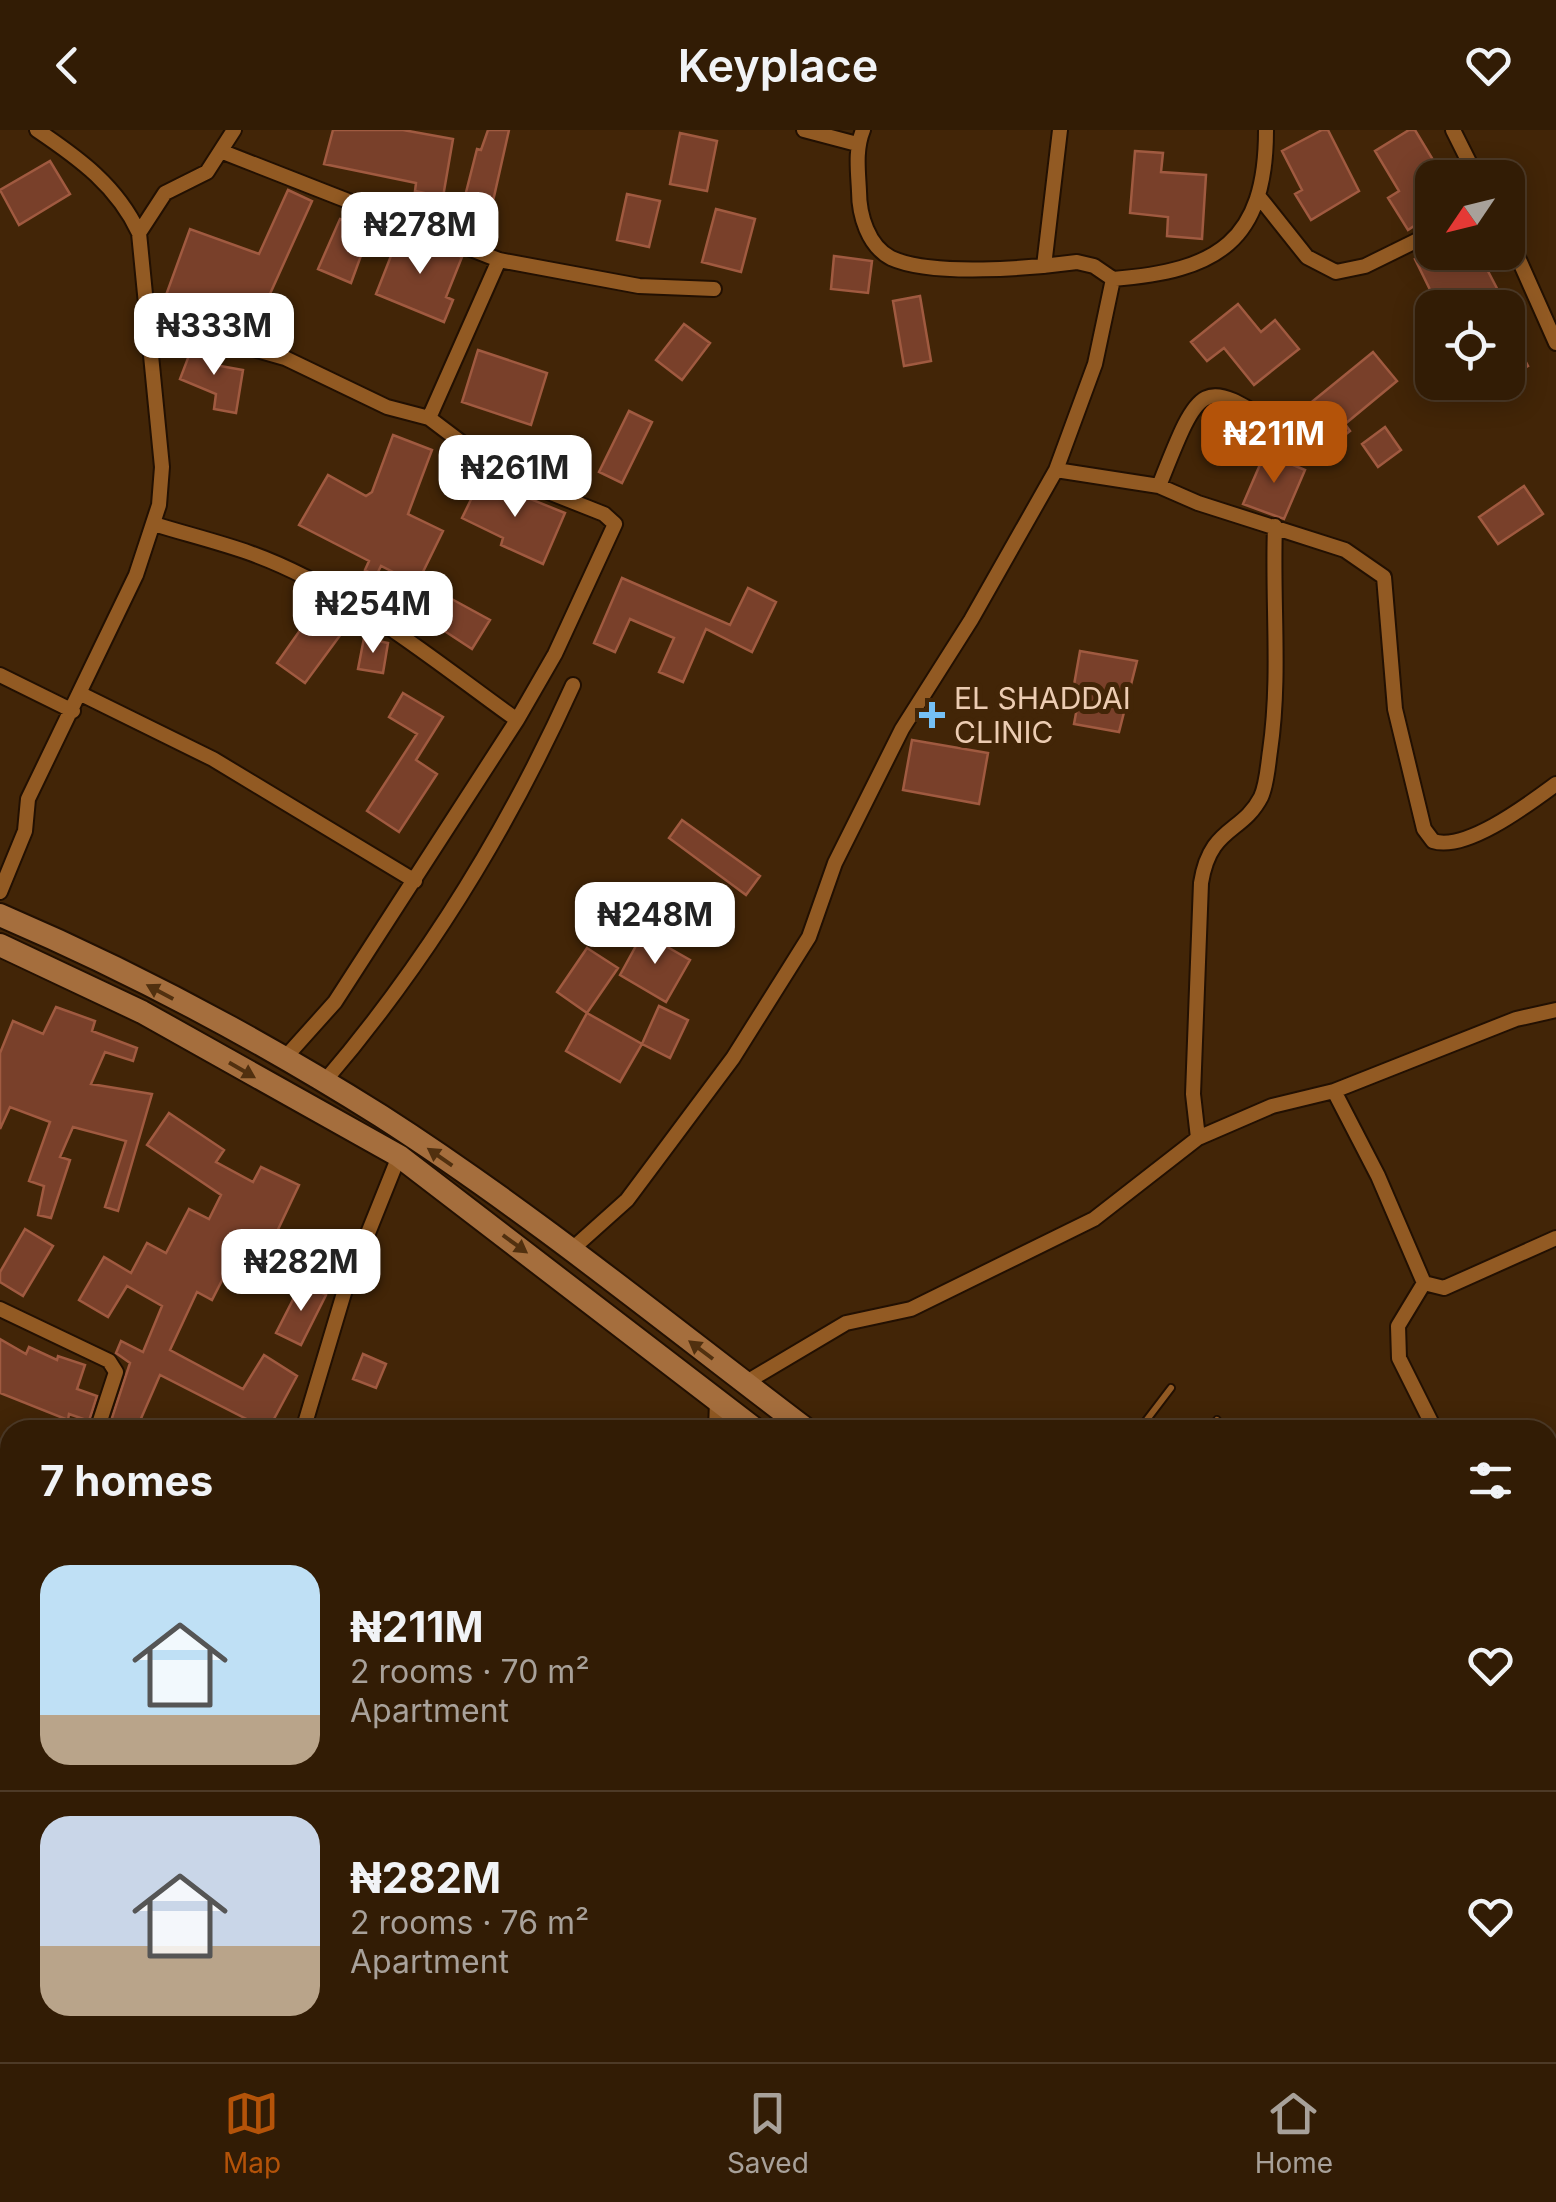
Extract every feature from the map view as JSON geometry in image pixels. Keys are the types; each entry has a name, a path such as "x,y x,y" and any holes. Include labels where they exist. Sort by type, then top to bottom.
{"main road":[{"path":"0,915 144,983 324,1082 429,1149 794,1420"},
{"path":"0,945 142,1012 399,1156 743,1420"}],"street":[{"path":"0,892 25,831 28,799 136,575 154,524 162,468 139,233 115,193 37,130"},
{"path":"139,233 165,193 207,172 234,130"},
{"path":"804,130 860,137 859,210 870,236 888,256 940,266 1044,266 1077,262 1094,266 1113,279 1196,266 1236,234 1260,198 1266,130"},
{"path":"1044,266 1060,130"},
{"path":"1453,130 1468,160"},
{"path":"223,152 500,260 640,286 714,289"},
{"path":"1260,198 1307,257 1336,272 1365,266 1415,241"},
{"path":"429,418 500,260"},
{"path":"1524,270 1556,343"},
{"path":"570,1251 627,1200 774,998 809,938 835,863 902,729 971,620 1056,470 1094,364 1113,279"},
{"path":"151,334 183,329 284,358 388,406 429,418 504,474 604,514 615,524 556,654 517,720 335,1002 283,1060"},
{"path":"1159,486 1189,414 1204,396 1218,394 1240,404 1306,444"},
{"path":"1056,470 1159,486 1198,504 1345,550 1384,577 1387,660 1395,709 1424,829 1433,840 1454,841 1510,817 1556,784"},
{"path":"154,524 252,554 296,574 363,611 517,720"},
{"path":"1198,1138 1193,1094 1205,859 1220,835 1261,797 1268,768 1278,653 1276,526"},
{"path":"0,676 73,711"},
{"path":"324,1082 385,1012 442,929 539,760 573,686"},
{"path":"81,694 212,758 415,882"},
{"path":"745,1383 846,1323 911,1308 1094,1219 1198,1138 1272,1106 1334,1090 1516,1018 1556,1010"},
{"path":"1334,1090 1378,1176 1424,1283"},
{"path":"306,1420 344,1293 399,1156"},
{"path":"1424,1283 1444,1288 1556,1238"},
{"path":"1424,1283 1398,1326 1399,1358 1429,1420"},
{"path":"0,1308 109,1361 116,1372 100,1420"},
{"path":"716,1420 717,1401"}],"lane":[{"path":"1147,1420 1171,1388"}],"building":[{"path":"333,130 403,130 453,139 443,197 415,191 416,183 324,164"},
{"path":"488,130 509,130 489,219 461,212 477,149 481,150"},
{"path":"1328,130 1359,191 1311,220 1295,194 1302,190 1282,151"},
{"path":"1415,130 1433,160 1415,160 1415,225 1408,230 1388,198 1399,191 1375,151"},
{"path":"680,133 717,141 707,191 670,184"},
{"path":"1135,151 1163,153 1161,172 1206,175 1202,239 1167,236 1168,217 1130,213"},
{"path":"50,161 70,194 19,225 0,190"},
{"path":"288,190 312,201 255,327 221,312 219,318 165,298 190,229 259,254"},
{"path":"627,194 660,201 649,247 617,240"},
{"path":"716,209 755,219 741,272 702,262"},
{"path":"340,219 370,231 351,283 318,269"},
{"path":"400,233 462,257 446,297 453,300 444,322 376,294"},
{"path":"834,256 872,261 868,293 831,289"},
{"path":"1420,270 1487,270 1498,290 1430,290"},
{"path":"920,296 931,361 904,366 893,301"},
{"path":"1238,304 1261,332 1275,320 1299,349 1254,385 1224,348 1207,361 1191,342"},
{"path":"684,324 710,343 682,380 656,360"},
{"path":"193,345 219,355 215,365 243,370 236,413 214,409 216,394 180,379"},
{"path":"478,350 547,373 531,425 462,402"},
{"path":"1373,352 1397,381 1345,424 1350,431 1331,446 1302,410"},
{"path":"629,411 652,422 622,483 599,472"},
{"path":"1385,427 1401,450 1378,467 1362,444"},
{"path":"393,435 432,450 408,514 443,531 417,584 381,566 376,576 365,570 369,561 299,525 328,475 366,496 372,492"},
{"path":"1265,453 1305,470 1284,519 1243,504"},
{"path":"481,479 565,513 543,564 501,545 503,538 462,518"},
{"path":"1524,486 1543,514 1498,544 1479,517"},
{"path":"622,578 730,625 748,588 776,602 752,652 706,629 683,682 659,672 674,638 630,619 615,652 594,643"},
{"path":"437,591 490,620 472,649 420,615"},
{"path":"315,609 344,630 305,683 277,663"},
{"path":"364,638 388,643 383,673 358,669"},
{"path":"1080,651 1137,661 1119,732 1074,724 1081,686 1074,685"},
{"path":"403,693 443,717 416,760 437,774 399,832 367,811 417,734 389,717"},
{"path":"912,740 988,753 979,804 903,790"},
{"path":"682,820 760,876 746,895 669,838"},
{"path":"643,933 690,960 666,1002 620,975"},
{"path":"587,948 618,968 587,1013 557,992"},
{"path":"659,1006 688,1020 670,1058 642,1044"},
{"path":"56,1007 95,1021 92,1031 137,1048 133,1061 105,1052 91,1084 152,1094 118,1211 105,1207 126,1141 73,1127 60,1157 70,1160 51,1218 38,1215 44,1186 29,1181 50,1122 10,1107 0,1129 0,1053 13,1021 43,1034"},
{"path":"587,1013 642,1044 620,1082 566,1051"},
{"path":"169,1113 224,1150 216,1162 253,1182 261,1167 299,1185 265,1257 240,1245 212,1300 197,1292 170,1350 243,1389 264,1355 297,1376 273,1420 248,1420 160,1375 140,1420 111,1420 130,1363 116,1353 121,1341 143,1352 162,1306 127,1286 108,1317 79,1300 104,1257 131,1273 147,1243 166,1253 189,1209 209,1219 221,1195 147,1145"},
{"path":"25,1229 53,1246 23,1296 0,1282 0,1272"},
{"path":"302,1282 326,1295 301,1345 276,1333"},
{"path":"0,1339 26,1354 29,1347 57,1360 58,1356 85,1365 77,1389 97,1396 89,1420 69,1414 68,1420 0,1393"},
{"path":"363,1354 386,1364 376,1388 353,1379"}],"place":[{"name":"EL SHADDAI CLINIC","path":"932,715"}]}
